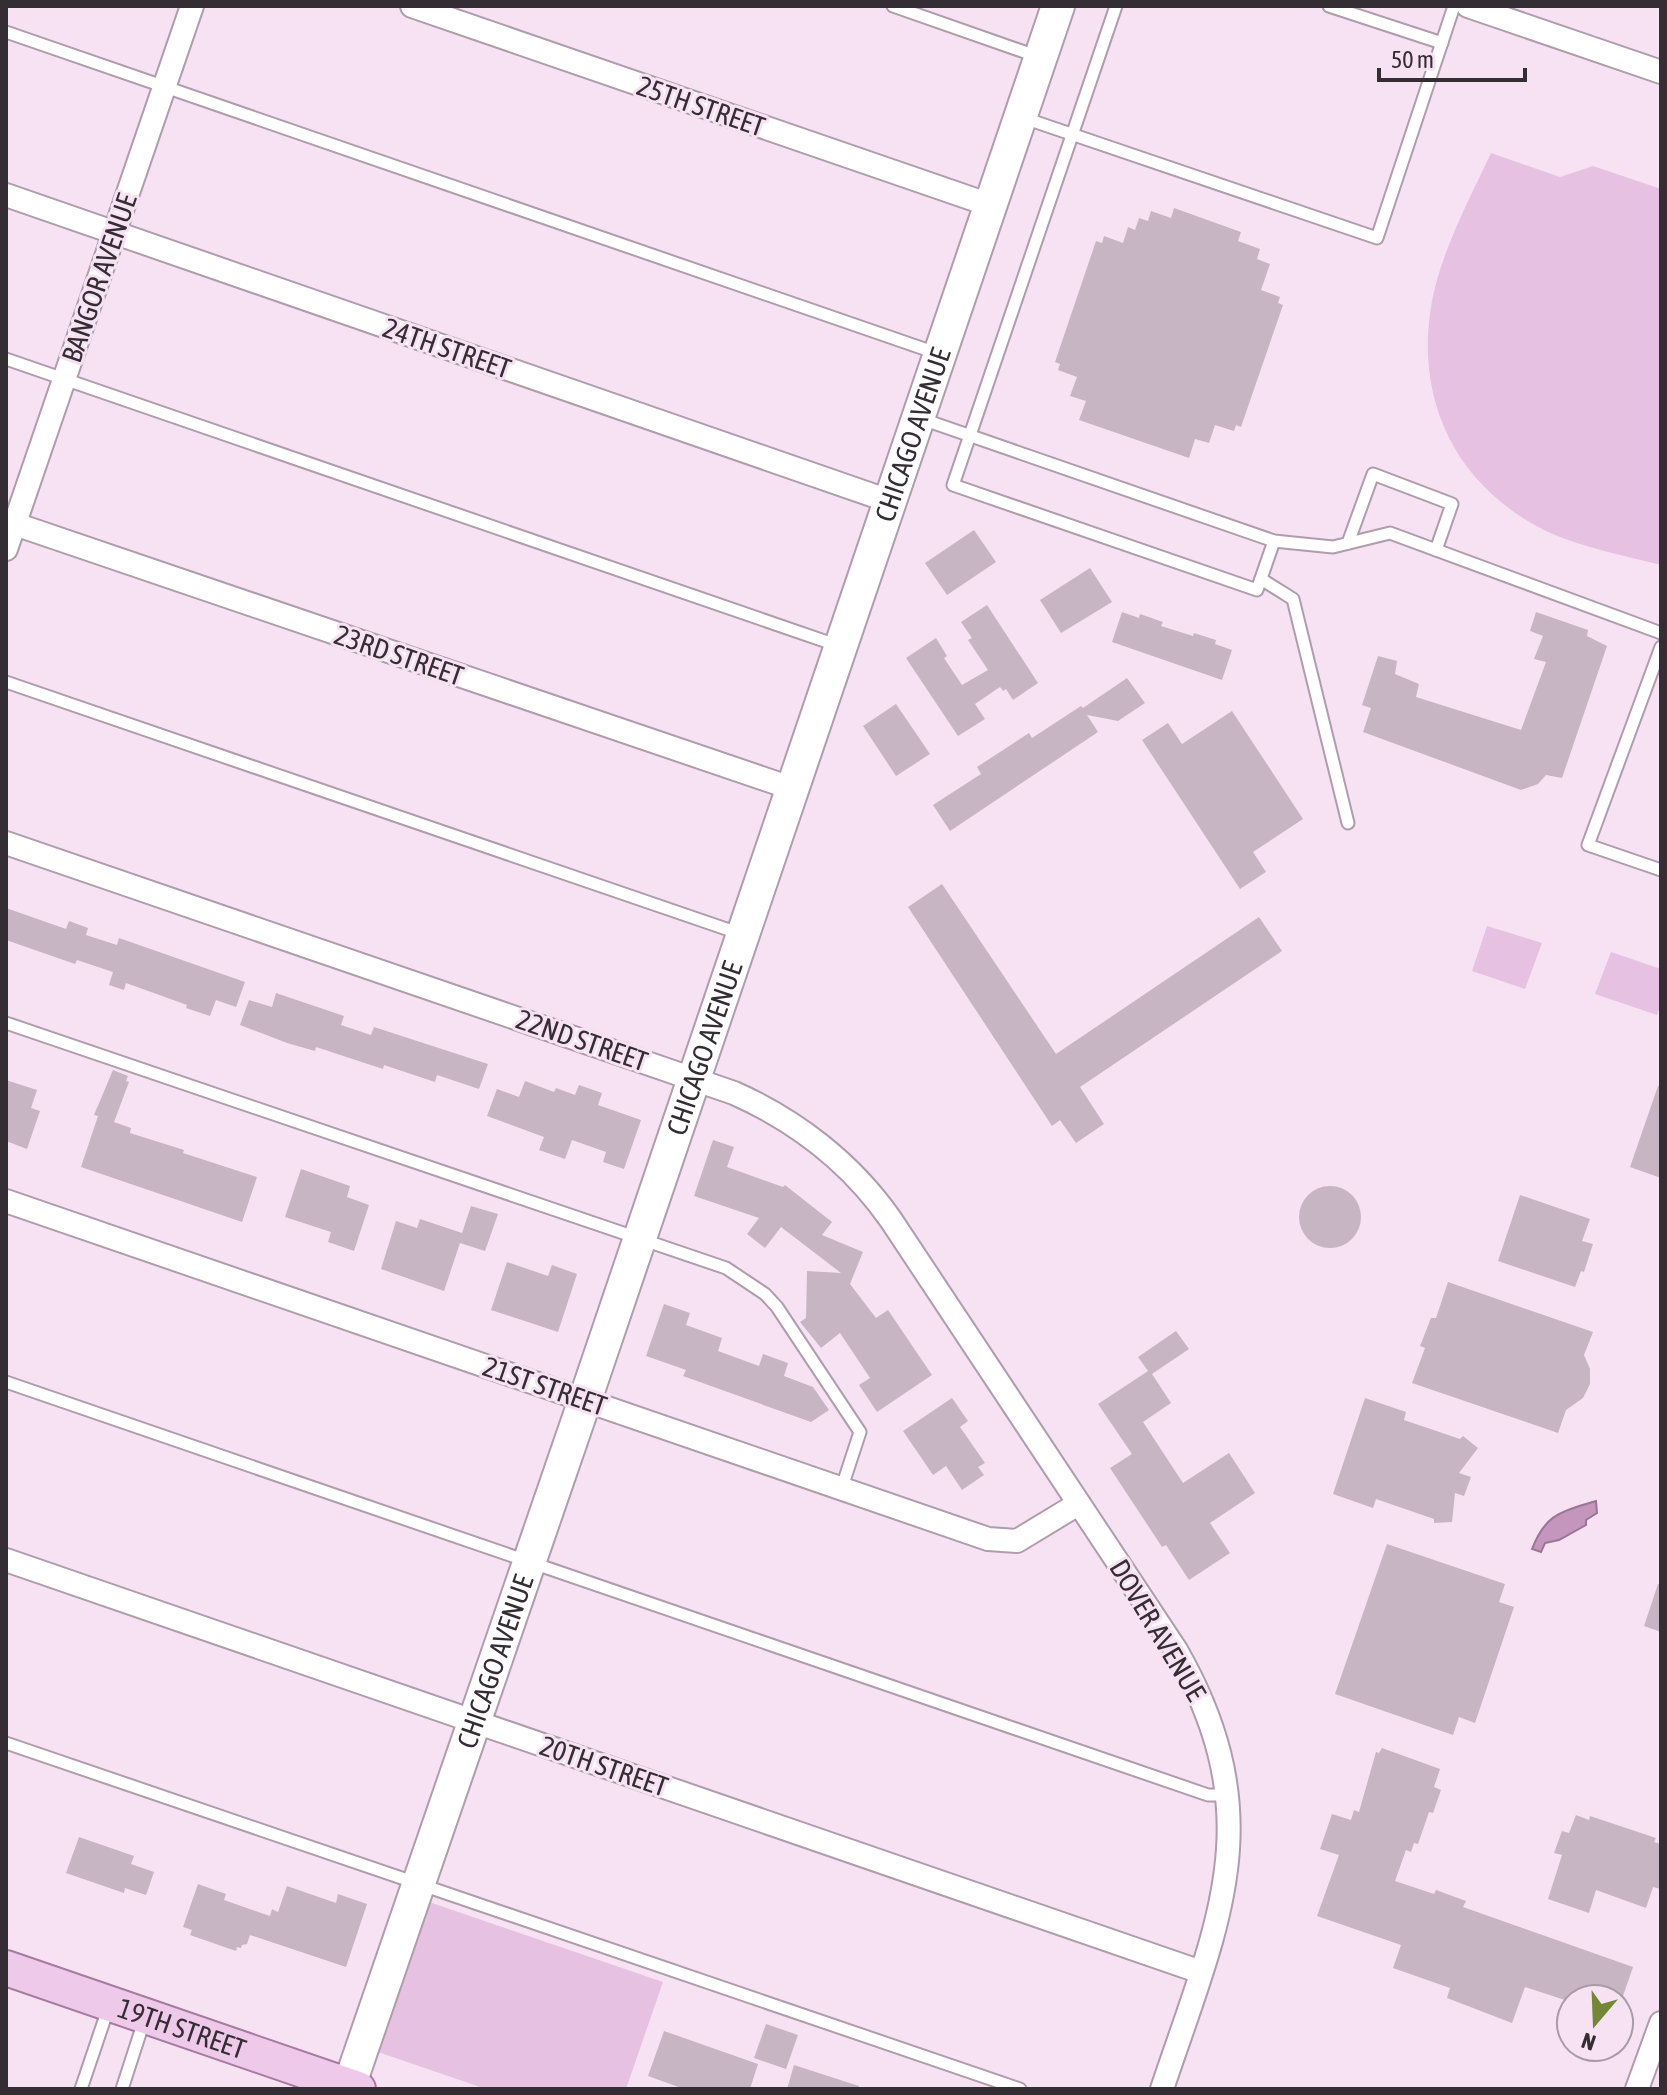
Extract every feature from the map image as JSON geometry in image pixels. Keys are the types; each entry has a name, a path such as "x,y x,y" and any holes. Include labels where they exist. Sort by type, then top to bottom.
{"main road":[{"name":"19TH STREET","path":"6,1968 352,2088"}],"street":[{"name":"BANGOR AVENUE","path":"6,549 10,523 64,380 192,6"},
{"name":"25TH STREET","path":"412,6 990,205"},
{"name":"CHICAGO AVENUE","path":"352,2088 417,1884 640,1239 1058,6"},
{"path":"1468,6 1661,72"},
{"name":"24TH STREET","path":"6,195 889,501"},
{"name":"23RD STREET","path":"10,523 791,788"},
{"name":"22ND STREET","path":"6,843 693,1078 776,1113 825,1149 862,1184 891,1220 1078,1504"},
{"name":"21ST STREET","path":"6,1201 988,1539 1010,1542 1027,1537 1078,1504"},
{"name":"DOVER AVENUE","path":"1078,1504 1189,1673 1216,1735 1227,1795 1229,1846 1224,1895 1162,2089"},
{"name":"20TH STREET","path":"6,1560 1201,1972"},
{"path":"1637,2089 1661,2023"}],"lane":[{"path":"893,6 1041,57"},
{"path":"1116,6 953,485 1257,590 1274,541"},
{"path":"1020,116 1377,238 1454,6"},
{"path":"1337,7 1442,43"},
{"path":"6,32 939,354"},
{"path":"6,359 839,646"},
{"path":"917,417 1274,541 1333,547 1390,533 1661,633"},
{"path":"1348,543 1373,474 1452,504 1436,550"},
{"path":"1261,579 1293,599 1348,823"},
{"path":"1661,647 1588,845 1661,870"},
{"path":"6,682 741,934"},
{"path":"6,1023 726,1268 765,1294 777,1307 860,1432 841,1490"},
{"path":"6,1382 1208,1795 1227,1795"},
{"path":"6,1743 1020,2089"},
{"path":"81,2089 110,2004"},
{"path":"122,2089 146,2016"}],"shaded area":[{"path":"1491,153 1560,177 1593,166 1661,189 1661,565 1601,550 1544,530 1486,489 1465,464 1448,435 1436,405 1429,372 1428,337 1432,301 1449,245"},
{"path":"1487,926 1542,943 1525,989 1472,971"},
{"path":"1611,952 1661,969 1661,1003 1657,1015 1595,994"},
{"path":"1596,1501 1597,1513 1586,1520 1586,1525 1559,1540 1545,1543 1541,1552 1532,1549 1549,1521 1573,1508"},
{"path":"429,1902 663,1982 626,2089 486,2089 378,2052"}],"building":[{"path":"1174,208 1241,232 1238,241 1260,249 1257,259 1270,264 1261,290 1280,297 1278,303 1283,305 1241,427 1236,425 1234,431 1215,425 1209,443 1195,439 1189,458 1079,420 1086,401 1070,396 1077,377 1058,370 1060,364 1055,362 1096,241 1102,243 1104,236 1123,243 1128,227 1135,230 1139,218 1148,221 1151,211 1171,218"},
{"path":"974,530 996,562 947,595 925,563"},
{"path":"1090,568 1112,602 1061,633 1040,600"},
{"path":"987,605 1038,683 1013,700 1006,689 1003,691 1000,687 975,704 985,719 958,736 906,658 936,638 947,656 944,658 962,685 988,670 968,640 972,638 961,622"},
{"path":"1122,612 1139,618 1140,614 1163,622 1161,626 1216,640 1215,644 1232,650 1222,680 1112,642"},
{"path":"1536,612 1588,630 1587,636 1607,646 1562,778 1546,775 1538,784 1521,790 1363,732 1371,708 1362,705 1378,656 1397,661 1395,674 1419,684 1416,697 1521,730 1546,662 1534,659 1543,636 1530,631"},
{"path":"1127,678 1145,703 1118,721 1087,715 1098,732 950,831 933,805 981,774 977,767 1029,733 1032,738 1081,706 1083,708"},
{"path":"896,704 930,754 896,776 863,726"},
{"path":"1232,711 1303,819 1253,852 1266,872 1240,889 1142,740 1168,723 1182,744"},
{"path":"942,884 1056,1054 1259,917 1282,951 1080,1087 1104,1124 1076,1143 1060,1120 1052,1126 908,907"},
{"path":"6,908 66,929 69,921 88,928 86,935 117,945 119,938 245,982 236,1007 216,1000 210,1016 126,983 124,990 109,985 113,972 77,960 75,964 6,940"},
{"path":"276,993 344,1016 341,1025 371,1035 374,1027 488,1064 479,1089 437,1075 435,1082 316,1047 315,1051 240,1025 249,1000 272,1007"},
{"path":"113,1070 128,1076 126,1081 129,1082 114,1122 131,1128 130,1133 257,1177 242,1222 81,1167 98,1116 94,1115"},
{"path":"6,1080 37,1090 31,1108 40,1111 27,1149 6,1141"},
{"path":"525,1081 554,1092 556,1088 575,1095 579,1085 602,1093 598,1105 641,1120 624,1169 603,1162 606,1152 572,1140 565,1159 539,1150 544,1137 487,1116 497,1089 519,1097"},
{"path":"1658,1086 1661,1086 1661,1178 1630,1167"},
{"path":"713,1140 734,1147 727,1167 783,1187 785,1185 832,1222 822,1235 863,1252 850,1284 876,1318 888,1310 932,1375 877,1412 859,1385 870,1378 840,1333 821,1348 800,1322 806,1318 807,1271 841,1273 781,1227 765,1248 747,1234 759,1218 694,1196"},
{"path":"301,1169 350,1186 347,1197 369,1205 354,1251 328,1242 331,1232 285,1217"},
{"path":"1330,1186 1342,1188 1352,1195 1359,1205 1359,1229 1352,1239 1342,1246 1330,1248 1318,1246 1308,1239 1301,1229 1299,1217 1301,1205 1308,1195 1318,1188"},
{"path":"1520,1195 1590,1219 1582,1241 1593,1244 1584,1272 1581,1271 1575,1287 1498,1261"},
{"path":"471,1206 498,1214 485,1251 460,1243 444,1291 381,1269 396,1221 417,1228 420,1219 462,1233"},
{"path":"507,1262 548,1276 552,1265 577,1274 558,1332 491,1310"},
{"path":"1448,1282 1593,1332 1584,1355 1590,1369 1590,1384 1583,1398 1566,1410 1558,1433 1412,1383 1425,1348 1420,1346 1431,1318 1436,1318"},
{"path":"664,1304 690,1313 686,1325 722,1338 718,1351 759,1366 763,1354 788,1363 784,1376 813,1387 829,1410 811,1422 683,1376 686,1370 646,1356"},
{"path":"1176,1331 1189,1349 1152,1374 1171,1403 1143,1422 1183,1483 1229,1453 1255,1493 1210,1523 1230,1553 1189,1580 1166,1545 1162,1547 1110,1468 1132,1454 1098,1404 1148,1371 1138,1357"},
{"path":"952,1398 968,1421 960,1427 985,1463 978,1467 984,1475 962,1490 946,1466 933,1475 903,1431"},
{"path":"1365,1398 1406,1412 1404,1420 1460,1439 1463,1436 1478,1448 1459,1473 1471,1477 1464,1496 1455,1493 1452,1522 1434,1523 1434,1519 1376,1499 1373,1508 1333,1494"},
{"path":"1387,1544 1505,1584 1499,1602 1514,1607 1475,1723 1459,1717 1453,1735 1335,1694"},
{"path":"1658,1584 1661,1584 1661,1632 1644,1626"},
{"path":"1382,1748 1440,1769 1434,1787 1441,1790 1433,1813 1429,1812 1418,1844 1414,1843 1411,1852 1406,1850 1395,1881 1434,1894 1436,1890 1466,1901 1463,1907 1633,1967 1628,1983 1555,1983 1555,1997 1525,1987 1512,2023 1447,1998 1450,1988 1393,1968 1401,1945 1317,1916 1339,1855 1320,1849 1332,1814 1351,1820 1354,1810 1359,1812 1376,1752 1379,1753"},
{"path":"1576,1815 1589,1820 1590,1816 1656,1838 1654,1842 1661,1844 1661,1889 1653,1887 1646,1908 1596,1890 1589,1913 1548,1899 1562,1855 1554,1853 1562,1831 1569,1833"},
{"path":"79,1837 134,1856 131,1864 154,1872 146,1895 125,1888 124,1893 66,1873"},
{"path":"198,1884 226,1894 224,1900 270,1916 272,1909 278,1912 287,1886 336,1903 338,1894 367,1904 346,1967 250,1935 247,1944 237,1947 236,1951 190,1935 192,1930 183,1927"},
{"path":"766,2024 798,2035 786,2069 754,2058"},
{"path":"664,2031 758,2064 750,2089 684,2089 648,2076"},
{"path":"794,2065 859,2086 859,2089 787,2089"}]}
